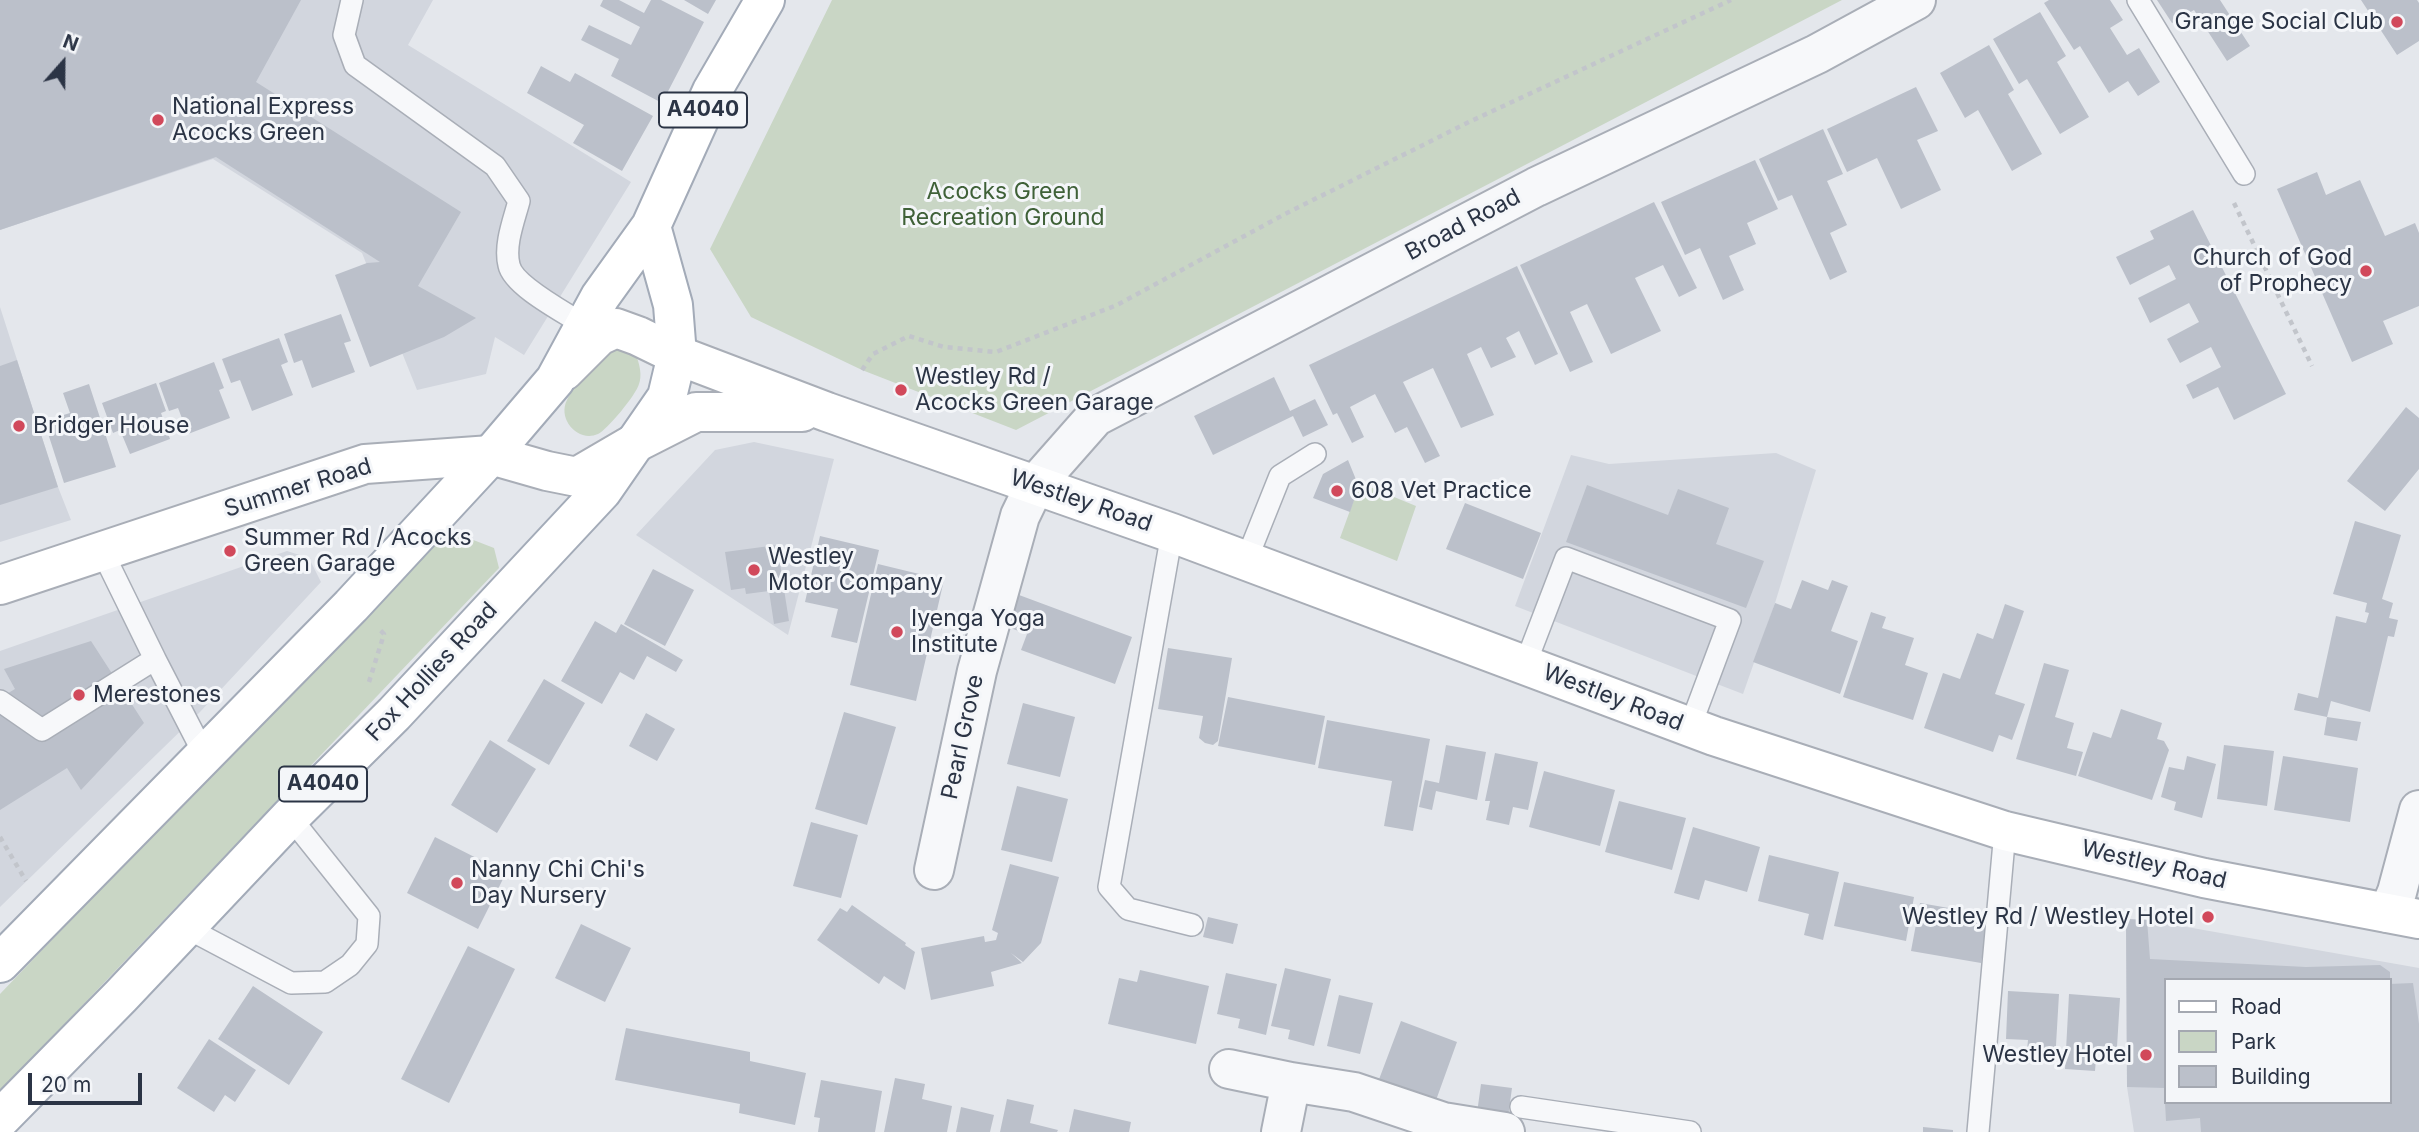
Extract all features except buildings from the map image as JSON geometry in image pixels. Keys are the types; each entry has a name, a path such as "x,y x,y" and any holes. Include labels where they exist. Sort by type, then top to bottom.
{"main road":[{"name":"A4040","path":"0,963 351,606 491,455 555,380 600,297 651,226 712,91 765,0"},
{"name":"Fox Hollies Road","path":"0,1119 187,928 290,817 394,714 602,491 667,397 677,355 673,305 651,226"},
{"name":"Westley Road","path":"555,380 599,336 616,328 677,355 827,411 1172,533 1690,727 2006,831 2204,878 2408,922"},
{"name":"Westley Road","path":"637,442 696,412 827,411"},
{"name":"Summer Road","path":"0,585 365,464 491,455 577,477 637,442"}],"street":[{"name":"Broad Road","path":"1035,485 1095,417 1536,187 1817,54 1916,0"},
{"name":"Pearl Grove","path":"934,870 977,671 1020,516 1035,485"},
{"path":"2408,922 2397,892 2419,810"},
{"path":"1228,1069 1354,1092 1443,1122 1513,1120"},
{"path":"1281,1132 1291,1082"}],"lane":[{"path":"352,0 344,35 355,65 495,166 519,201 509,238 509,266 522,285 584,325"},
{"path":"2138,0 2244,174"},
{"path":"1246,561 1280,476 1315,454"},
{"path":"1172,533 1109,887 1128,909 1192,925"},
{"path":"102,551 205,756"},
{"path":"1525,665 1566,558 1730,620 1690,727"},
{"path":"0,701 43,730 155,659"},
{"path":"187,928 291,983 326,982 350,965 367,944 369,916 290,817"},
{"path":"1978,1132 2006,831"},
{"path":"1513,1120 1690,1132"}],"path":[{"path":"862,370 873,354 909,336 944,347 996,352 1117,304 1285,214 1469,122 1731,0"},
{"path":"351,606 384,634 368,686 394,714"},
{"path":"0,837 47,915"}],"shaded area":[{"path":"0,0 433,0 408,45 631,182 524,355 495,337 486,374 417,390 362,253 213,159 0,230"},
{"name":"Bridger House","path":"0,307 71,520 0,542"},
{"path":"754,442 834,459 788,635 636,535 715,450"},
{"path":"1776,453 1816,470 1775,603 1743,694 1515,606 1571,455 1609,464"},
{"path":"287,551 309,558 321,582 200,712 0,907 0,651"},
{"name":"Westley Hotel","path":"2126,919 2147,920 2419,968 2419,1132 2134,1132 2127,1087"}],"green space":[{"name":"Acocks Green Recreation Ground","path":"832,0 1842,0 1016,430 862,370 751,317 710,249"},
{"path":"621,348 637,358 640,381 637,389 621,412 602,431 591,436 583,435 571,428 567,421 567,400 607,349"},
{"path":"1360,483 1416,506 1397,561 1340,538"},
{"path":"445,529 494,548 499,568 0,1092 0,994"}],"place":[{"name":"Grange Social Club","path":"2397,22"},
{"name":"National Express Acocks Green","path":"158,120"},
{"name":"Church of God of Prophecy","path":"2366,271"},
{"name":"Westley Rd / Acocks Green Garage","path":"901,390"},
{"name":"Bridger House","path":"19,426"},
{"name":"608 Vet Practice","path":"1337,491"},
{"name":"Summer Rd / Acocks Green Garage","path":"230,551"},
{"name":"Westley Motor Company","path":"754,570"},
{"name":"Iyenga Yoga Institute","path":"897,632"},
{"name":"Merestones","path":"79,695"},
{"name":"Nanny Chi Chi's Day Nursery","path":"457,883"},
{"name":"Westley Rd / Westley Hotel","path":"2208,917"},
{"name":"Westley Hotel","path":"2146,1055"}]}
